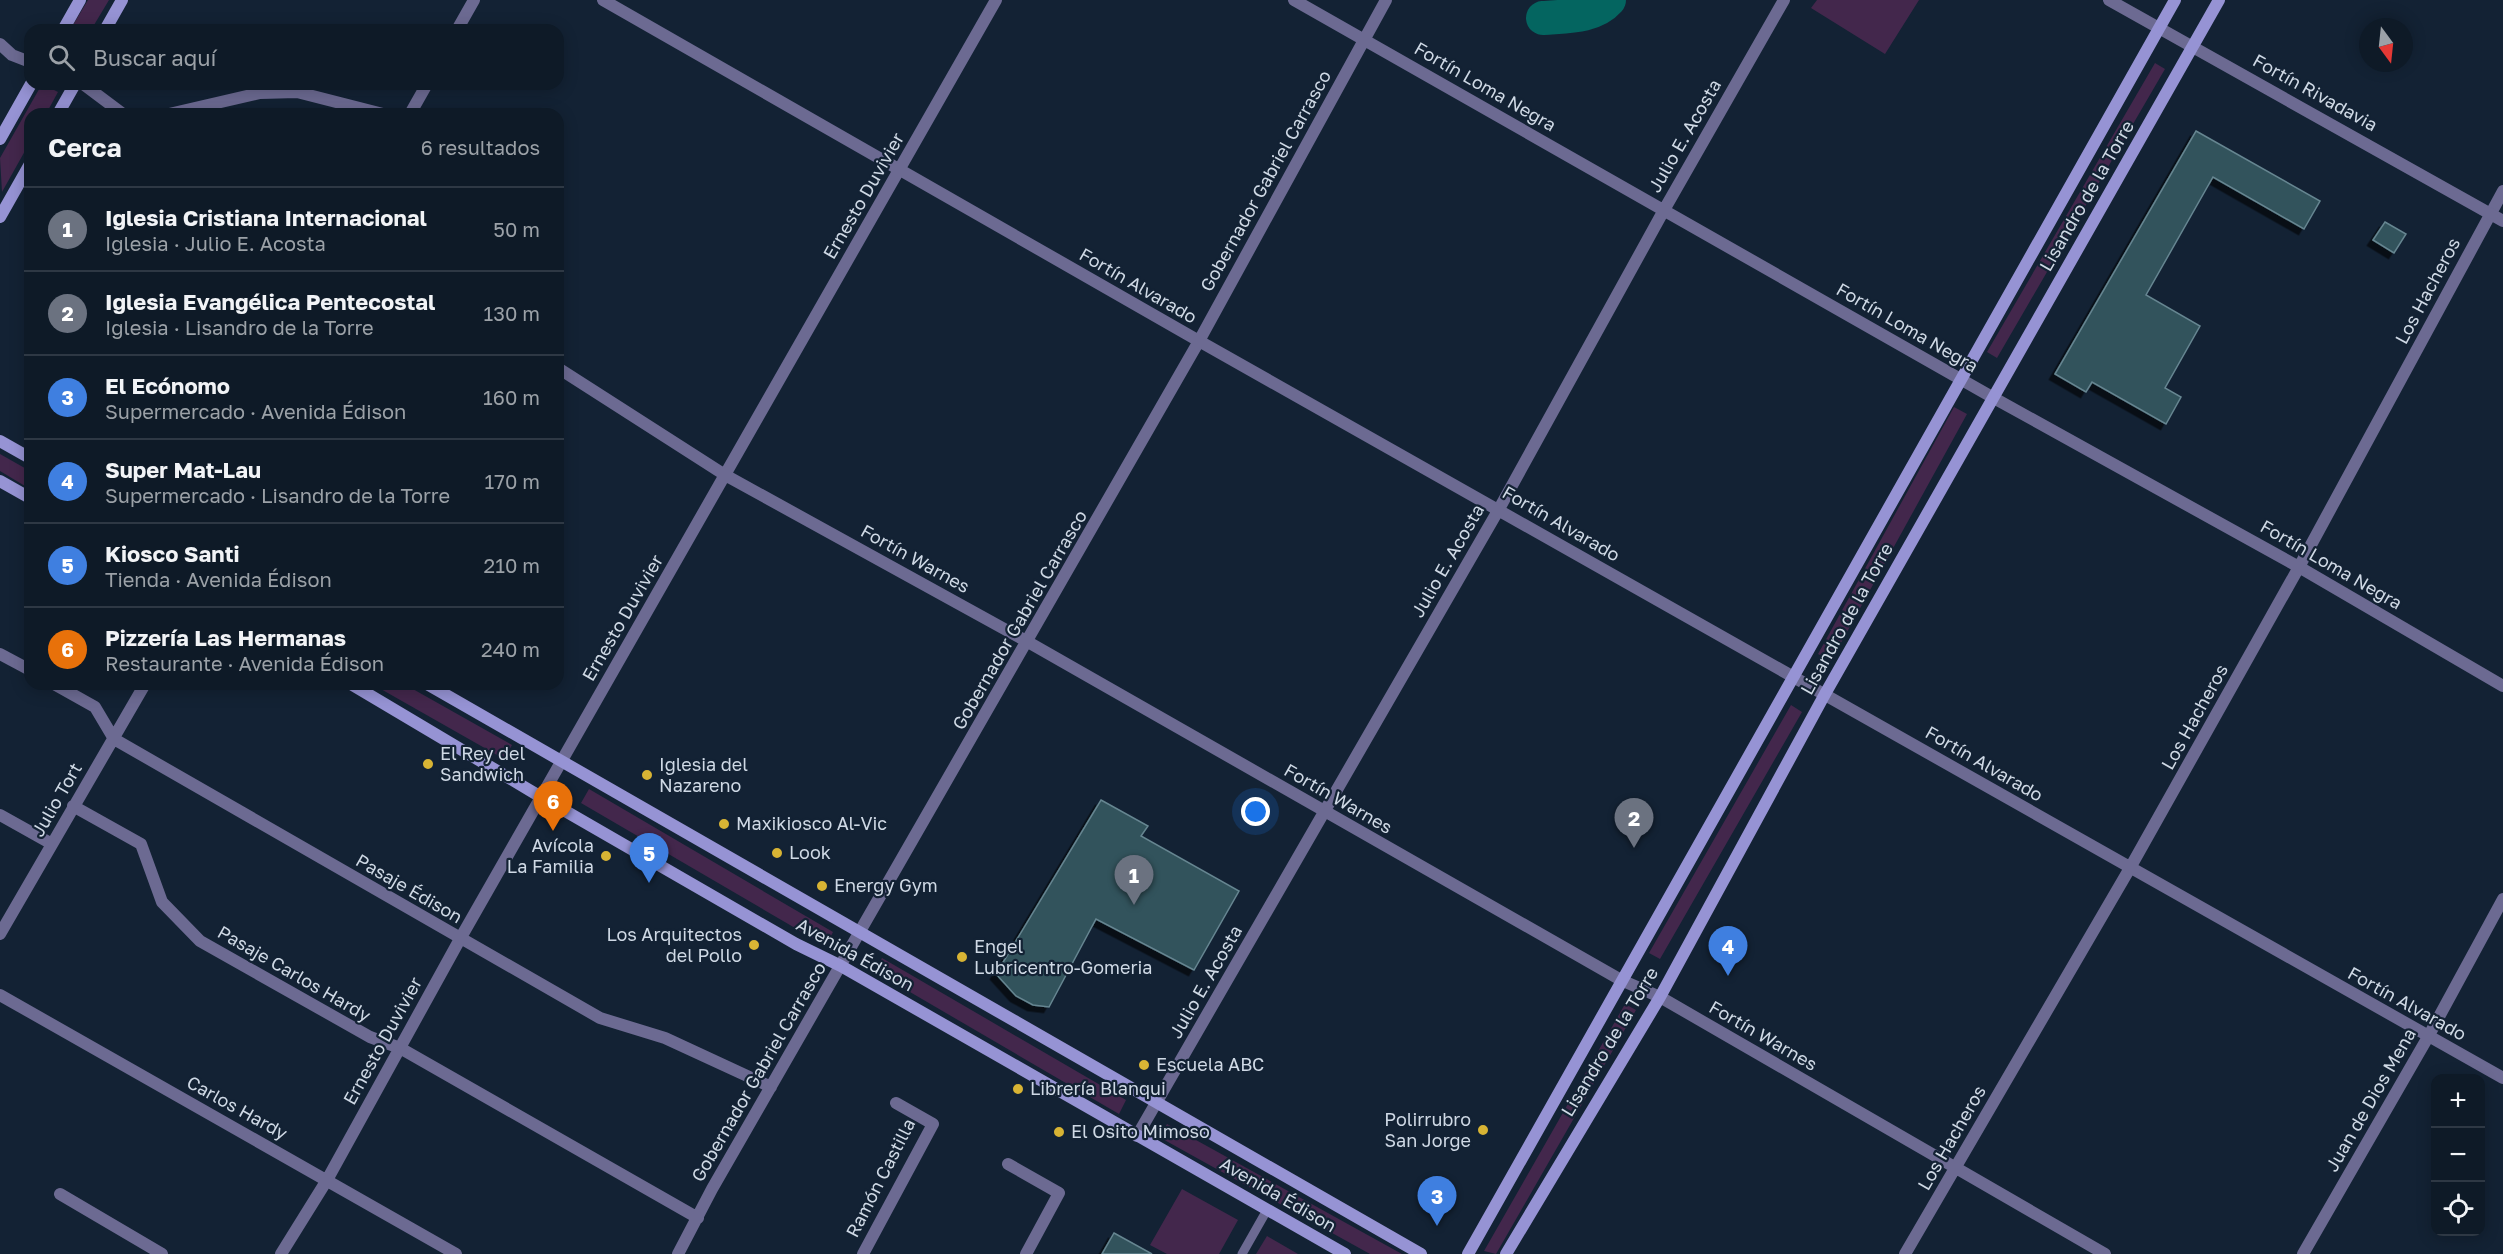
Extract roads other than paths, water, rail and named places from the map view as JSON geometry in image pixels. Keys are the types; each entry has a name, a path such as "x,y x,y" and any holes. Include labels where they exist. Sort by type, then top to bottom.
{"main road":[{"path":"66,24 80,0"},
{"path":"108,24 122,0"},
{"name":"Lisandro de la Torre","path":"1468,1254 2175,0"},
{"name":"Lisandro de la Torre","path":"1506,1254 1660,996 1825,694 2218,0"},
{"path":"0,139 28,90"},
{"path":"61,108 72,90"},
{"path":"1,215 24,175"},
{"path":"0,441 24,455"},
{"path":"0,481 24,495"},
{"name":"Avenida Édison","path":"361,690 796,944 841,966 1345,1254"},
{"name":"Avenida Édison","path":"438,690 1421,1254"}],"street":[{"path":"460,24 474,0"},
{"name":"Ernesto Duvivier","path":"281,1254 327,1180 460,939 996,0"},
{"name":"Fortín Loma Negra","path":"1294,0 1960,379 2300,567 2503,686"},
{"name":"Gobernador Gabriel Carrasco","path":"678,1254 771,1087 861,934 1199,341 1386,0"},
{"name":"Julio E. Acosta","path":"1137,1136 1499,509 1664,210 1784,0"},
{"name":"Fortín Rivadavia","path":"2109,0 2503,221"},
{"name":"Fortín Alvarado","path":"611,2 1199,341 2503,1078"},
{"path":"0,44 12,55 24,60"},
{"path":"91,90 115,108"},
{"path":"413,108 424,90"},
{"path":"195,108 260,93 297,92 360,108"},
{"name":"Los Hacheros","path":"1905,1254 2130,868 2300,567 2503,191"},
{"name":"Fortín Warnes","path":"564,372 725,475 1028,642 1621,980 1660,996 2104,1254"},
{"path":"0,654 24,667"},
{"name":"Pasaje Édison","path":"65,690 95,707 114,739 600,1018 665,1038 771,1087"},
{"name":"Julio Tort","path":"0,934 142,690"},
{"name":"Pasaje Carlos Hardy","path":"73,806 141,843 162,902 200,941 370,1037 400,1048 698,1218"},
{"path":"0,815 52,844"},
{"name":"Juan de Dios Mena","path":"2303,1254 2428,1037 2503,899"},
{"name":"Carlos Hardy","path":"0,995 456,1254"},
{"name":"Ramón Castilla","path":"863,1254 933,1124 896,1103"},
{"path":"1008,1164 1059,1193 1026,1254"},
{"path":"60,1194 162,1254"}],"lane":[{"path":"1242,1254 1267,1210"}],"waterway":[{"path":"1543,18 1587,13 1609,0"}],"place":[{"name":"El Rey del Sandwich","path":"428,764"},
{"name":"Iglesia del Nazareno","path":"647,775"},
{"name":"Maxikiosco Al-Vic","path":"724,824"},
{"name":"Pizzería Las Hermanas","path":"553,831"},
{"name":"Iglesia Evangélica Pentecostal","path":"1634,848"},
{"name":"Look","path":"777,853"},
{"name":"Avícola La Familia","path":"606,856"},
{"name":"Kiosco Santi","path":"649,883"},
{"name":"Energy Gym","path":"822,886"},
{"name":"Iglesia Cristiana Internacional","path":"1134,905"},
{"name":"Los Arquitectos del Pollo","path":"754,945"},
{"name":"Engel Lubricentro-Gomeria","path":"962,957"},
{"name":"Super Mat-Lau","path":"1728,976"},
{"name":"Escuela ABC","path":"1144,1065"},
{"name":"Librería Blanqui","path":"1018,1089"},
{"name":"Polirrubro San Jorge","path":"1483,1130"},
{"name":"El Osito Mimoso","path":"1059,1132"},
{"name":"El Ecónomo","path":"1437,1226"}]}
